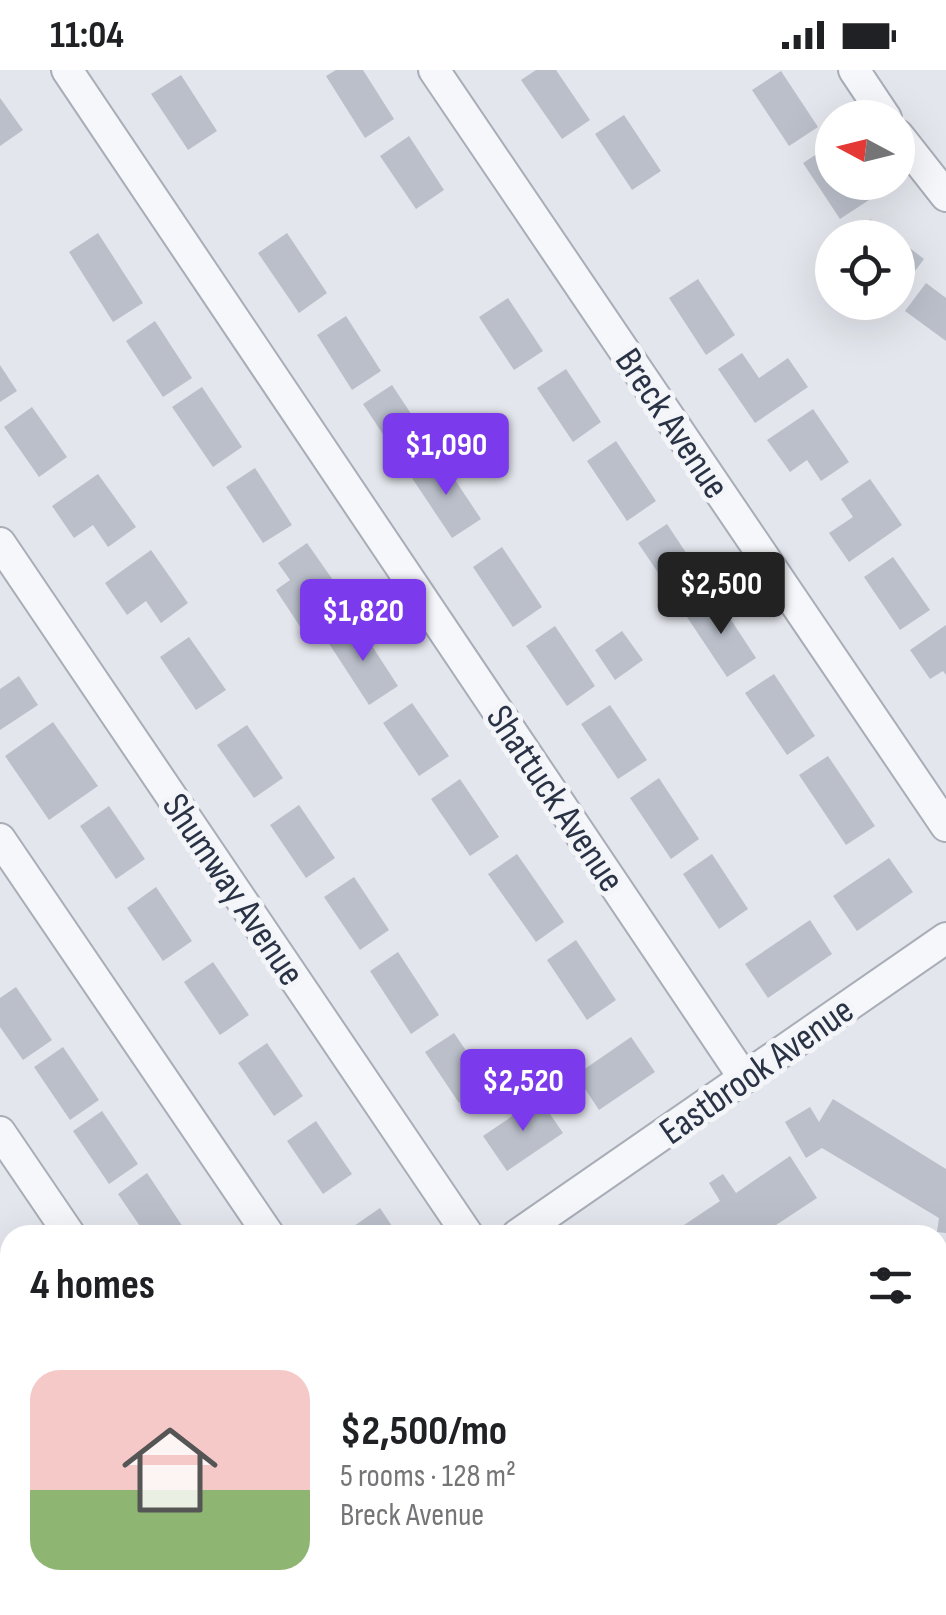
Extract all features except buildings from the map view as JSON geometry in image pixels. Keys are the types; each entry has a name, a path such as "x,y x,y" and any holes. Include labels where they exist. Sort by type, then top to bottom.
{"street":[{"name":"Shattuck Avenue","path":"67,70 744,1078"},
{"name":"Breck Avenue","path":"434,70 946,826"},
{"path":"854,70 874,100"},
{"path":"915,157 946,196"},
{"name":"Shumway Avenue","path":"0,542 461,1225"},
{"path":"0,839 263,1225"},
{"name":"Eastbrook Avenue","path":"532,1225 946,938"},
{"path":"0,1132 63,1225"}]}
